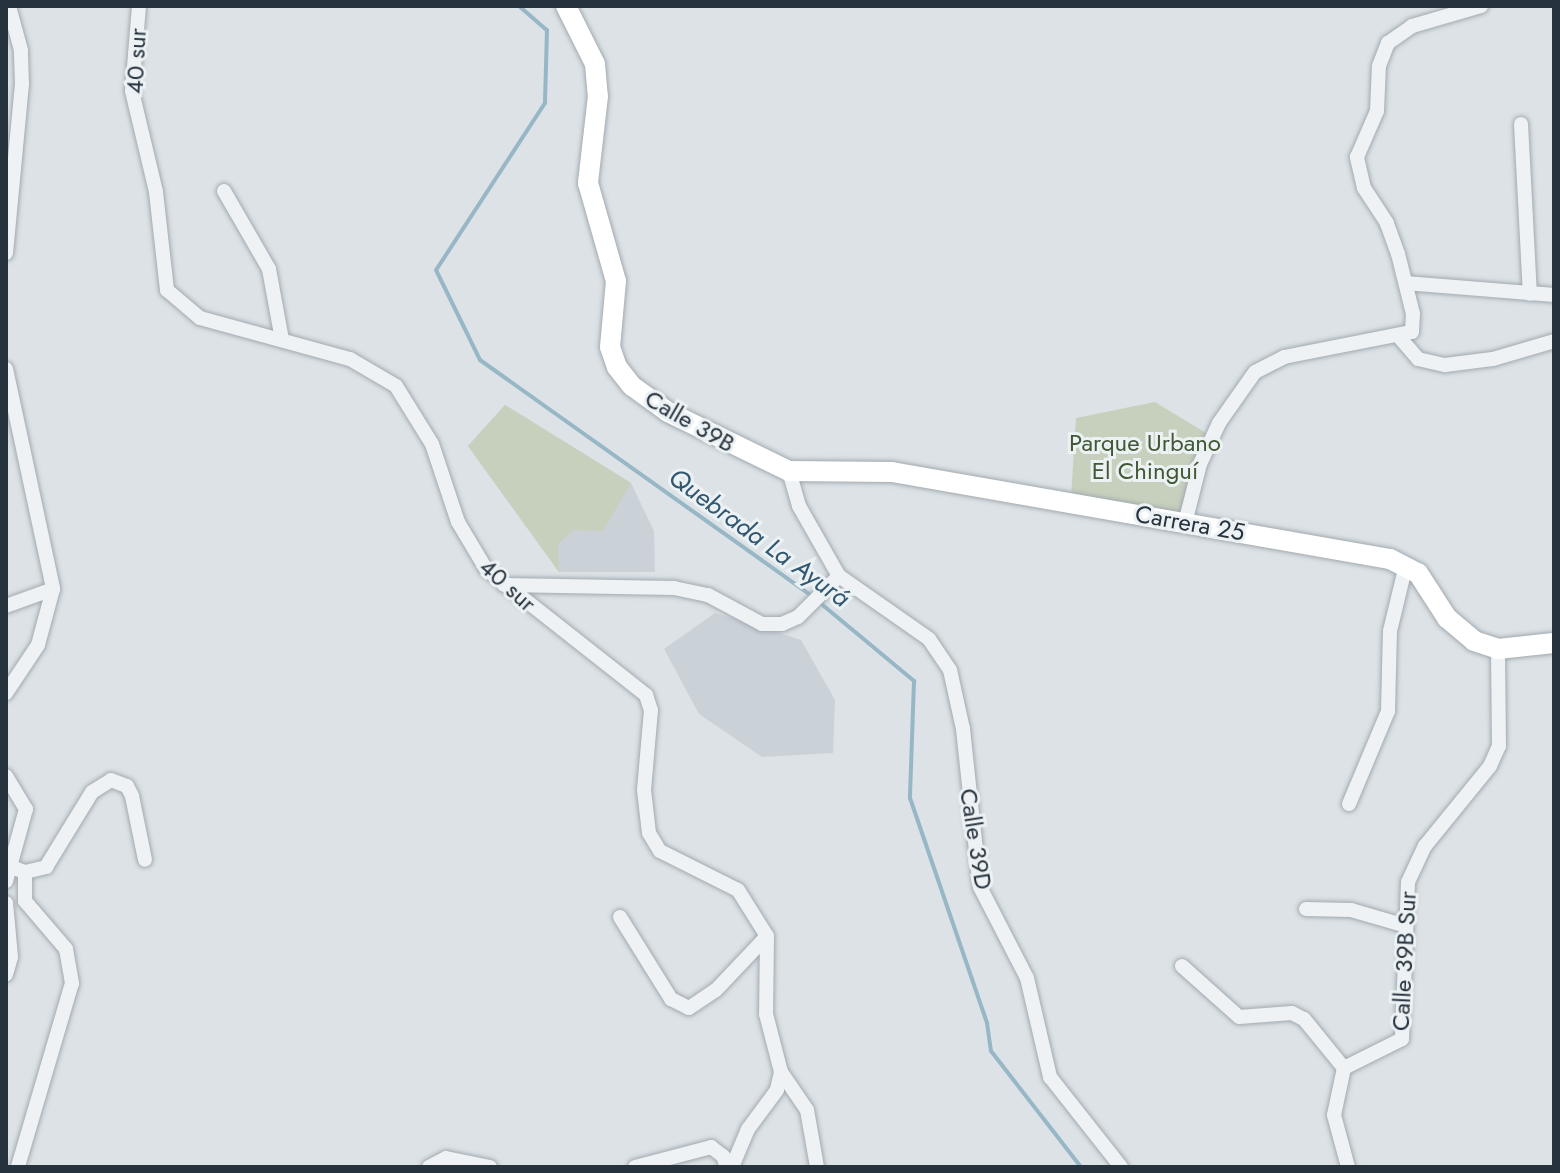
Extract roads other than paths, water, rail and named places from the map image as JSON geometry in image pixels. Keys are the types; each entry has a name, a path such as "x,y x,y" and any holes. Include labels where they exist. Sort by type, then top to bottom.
{"street":[{"path":"6,253 22,84 19,39 9,6"},
{"name":"40 sur","path":"139,6 132,91 156,192 167,290 200,318 350,359 396,386 432,444 469,548 504,585 646,695 651,710 644,790 649,833 660,851 682,865 738,890 767,936"},
{"name":"Calle 39B","path":"566,6 595,64 598,96 588,183 593,212 613,263 610,347 617,367 632,386 668,412 789,471"},
{"path":"1185,523 1200,464 1219,423 1255,372 1284,357 1400,338 1412,332 1414,322 1406,283 1387,223 1358,173 1357,157 1377,111 1382,54 1404,29 1481,6"},
{"path":"1521,124 1530,294"},
{"path":"224,191 269,269 282,340"},
{"path":"1406,283 1554,295"},
{"path":"1400,338 1418,359 1445,365 1493,359 1554,341"},
{"path":"6,369 53,589 38,645 6,693"},
{"path":"504,585 674,588 708,595 762,624 798,617 839,576 799,506 789,471"},
{"name":"Carrera 25","path":"789,471 892,472 1342,548 1406,565"},
{"path":"1349,804 1388,711 1390,631 1406,565 1426,584 1458,631 1498,649 1554,643"},
{"name":"Calle 39D","path":"839,576 921,633 950,670 963,729 980,887 1027,978 1050,1077 1121,1167"},
{"path":"6,606 53,589"},
{"name":"Calle 39B Sur","path":"1344,1068 1402,1039 1406,926 1413,864 1490,766 1499,746 1498,649"},
{"path":"6,776 26,809 22,838 7,874 46,867 92,792 111,780 127,786 132,796 145,860"},
{"path":"18,1167 72,983 66,949 25,901 25,872"},
{"path":"6,903 11,957 6,974"},
{"path":"1306,909 1351,910 1406,926"},
{"path":"620,917 671,999 689,1008 716,990 767,936"},
{"path":"767,936 766,1014 781,1072 807,1110 817,1167"},
{"path":"1182,966 1239,1017 1292,1013 1304,1019 1344,1068 1334,1115 1348,1167"},
{"path":"729,1167 748,1129 777,1090 781,1072"},
{"path":"635,1167 711,1147 719,1150 729,1167"},
{"path":"429,1167 446,1158 490,1167"}],"waterway":[{"name":"Quebrada La Ayurá","path":"519,6 547,30 545,103 436,270 480,360 812,596"},
{"name":"Quebrada La Ayurá","path":"819,602 914,681 910,798 987,1023 991,1051 1081,1167"}],"park label":[{"name":"Parque Urbano El Chinguí","path":"1145,457"}]}
